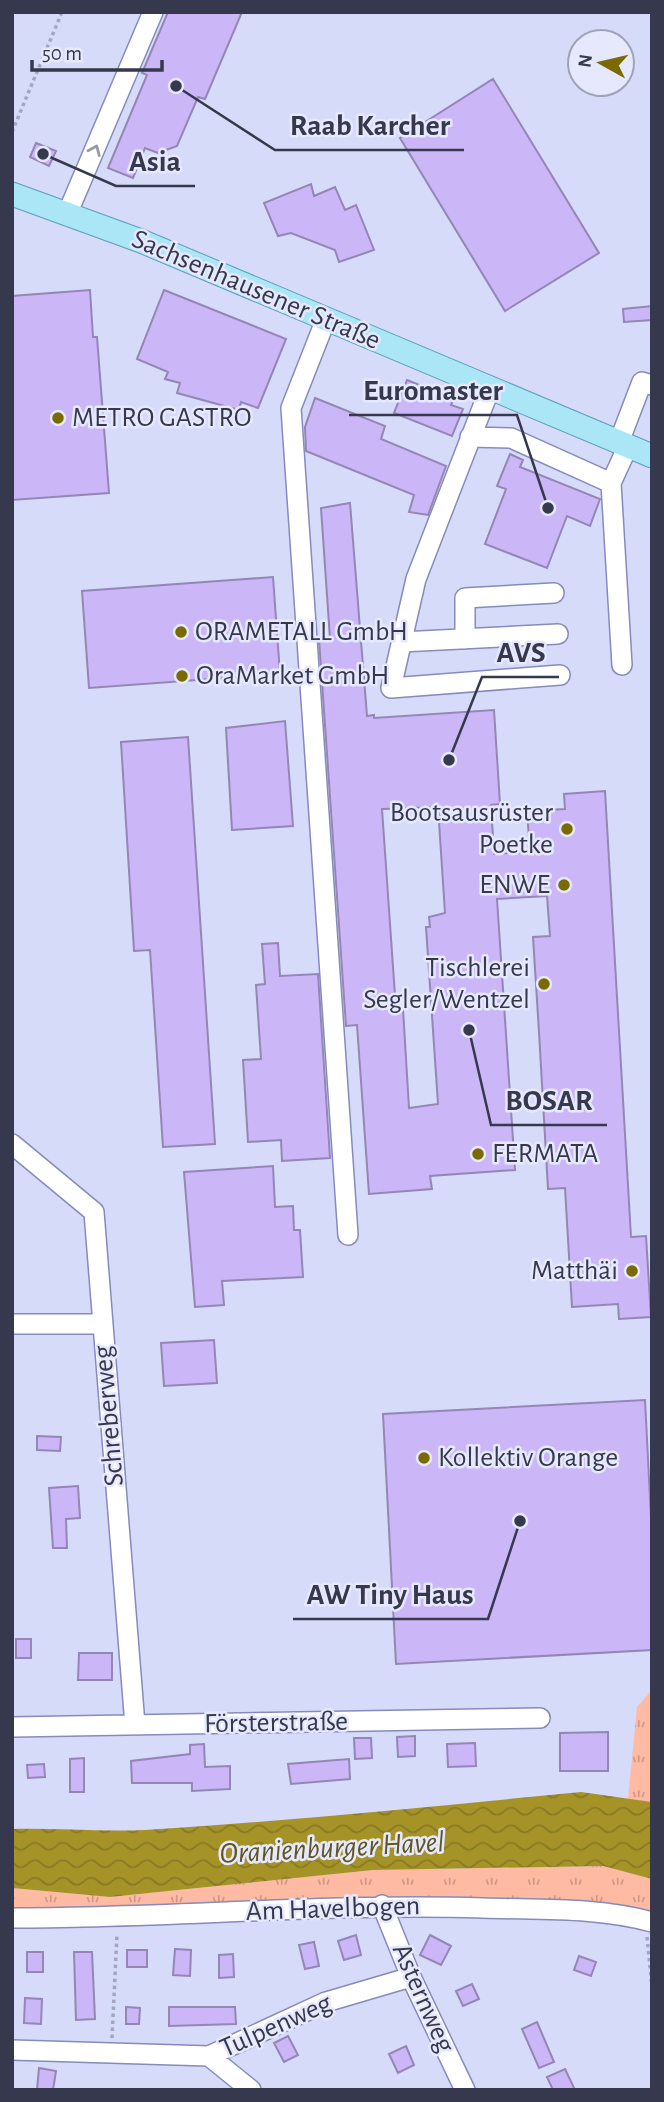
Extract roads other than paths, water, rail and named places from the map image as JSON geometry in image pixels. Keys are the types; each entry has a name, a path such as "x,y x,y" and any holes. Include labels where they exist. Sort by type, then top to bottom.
{"main road":[{"name":"Sachsenhausener Straße","path":"12,194 68,212 652,456"}],"street":[{"path":"68,212 153,12"},
{"path":"326,319 291,408 348,1235"},
{"path":"622,665 611,483 642,382 652,386"},
{"path":"490,388 416,579 391,688 560,675"},
{"path":"470,437 511,438 611,483"},
{"path":"465,639 465,598 554,593"},
{"path":"401,642 558,634"},
{"name":"Schreberweg","path":"12,1144 94,1212 135,1725"},
{"path":"12,1324 102,1324"},
{"name":"Försterstraße","path":"12,1727 540,1718"},
{"name":"Am Havelbogen","path":"12,1918 118,1918 382,1905 601,1912 649,1921"},
{"name":"Asternweg","path":"382,1905 411,1977 466,2090"},
{"name":"Tulpenweg","path":"12,2050 112,2050 209,2056 326,2002 411,1977"},
{"path":"209,2056 251,2090"}],"water":[{"name":"Oranienburger Havel","path":"581,1792 652,1802 652,1879 603,1866 373,1870 110,1897 12,1888 12,1829 145,1830 309,1818"}],"place":[{"name":"Raab Karcher","path":"176,86"},
{"name":"Asia","path":"43,154"},
{"name":"METRO GASTRO","path":"58,418"},
{"name":"Euromaster","path":"548,508"},
{"name":"ORAMETALL GmbH","path":"181,632"},
{"name":"OraMarket GmbH","path":"182,676"},
{"name":"AVS","path":"449,760"},
{"name":"Bootsausrüster Poetke","path":"567,829"},
{"name":"ENWE","path":"564,885"},
{"name":"Tischlerei Segler/Wentzel","path":"544,984"},
{"name":"BOSAR","path":"469,1030"},
{"name":"FERMATA","path":"478,1154"},
{"name":"Matthäi","path":"632,1271"},
{"name":"Kollektiv Orange","path":"424,1458"},
{"name":"AW Tiny Haus","path":"520,1521"}]}
